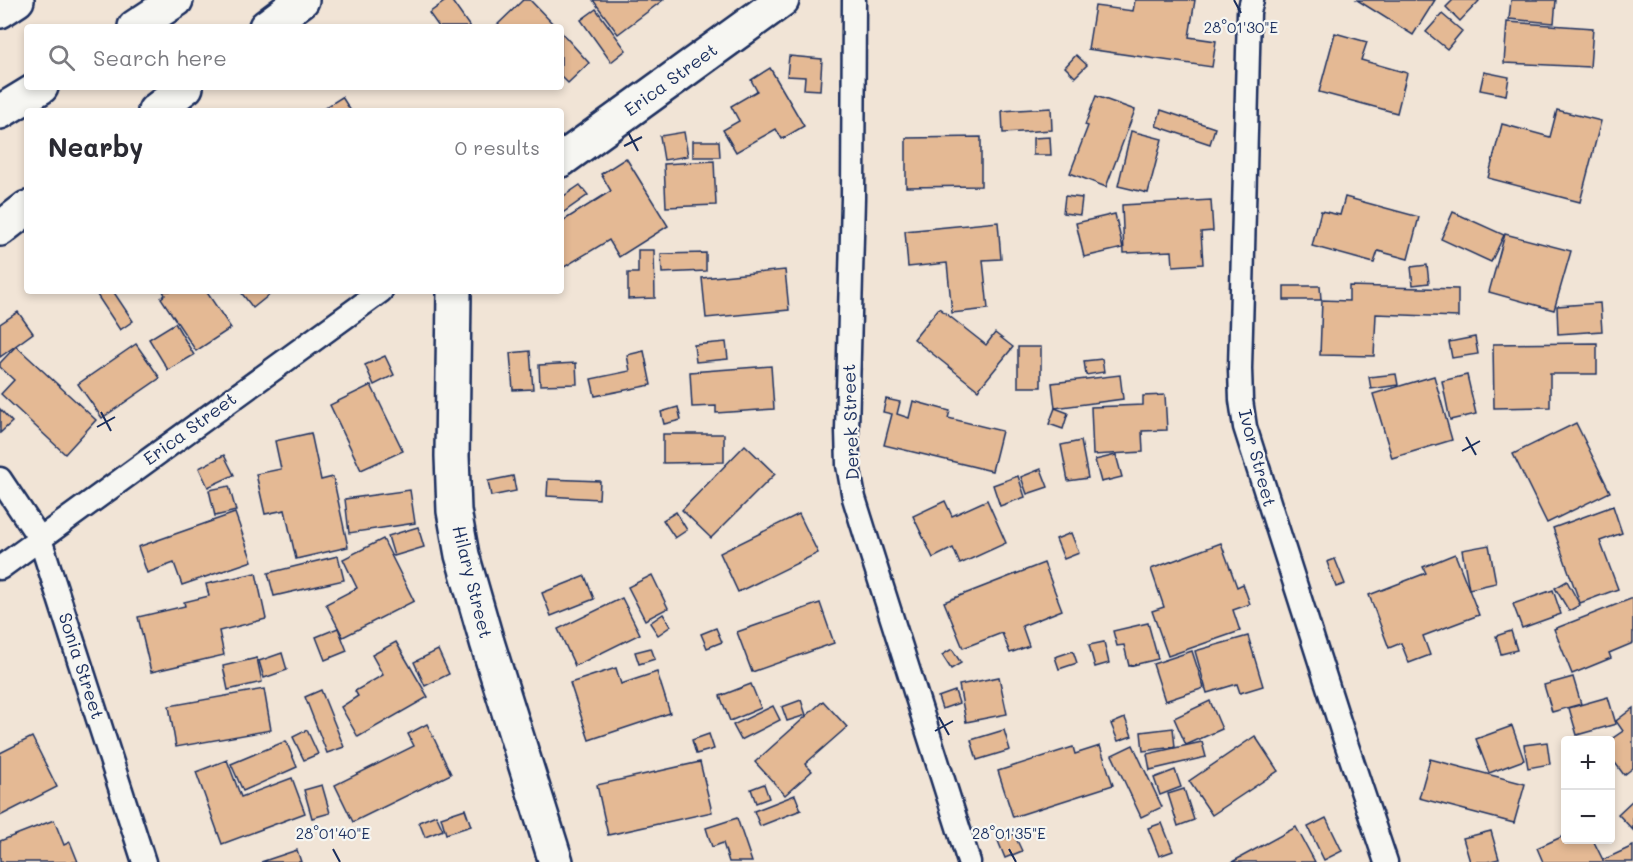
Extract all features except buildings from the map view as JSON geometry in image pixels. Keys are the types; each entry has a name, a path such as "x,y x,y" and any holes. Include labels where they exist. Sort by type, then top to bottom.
{"main road":[{"path":"0,11 17,0"},
{"path":"140,24 176,0"},
{"path":"270,24 302,0"},
{"name":"Erica Street","path":"564,158 782,0"},
{"path":"0,112 36,90"},
{"path":"158,108 182,90"},
{"path":"0,229 24,210"},
{"name":"Hilary Street","path":"454,294 452,456 454,512 462,555 484,632 556,862"}],"street":[{"name":"Derek Street","path":"854,0 848,465 854,498 969,862"},
{"name":"Ivor Street","path":"1252,0 1249,12 1240,369 1245,427 1386,862"},
{"name":"Erica Street","path":"0,568 377,294"},
{"name":"Sonia Street","path":"0,479 40,539 144,862"}]}
